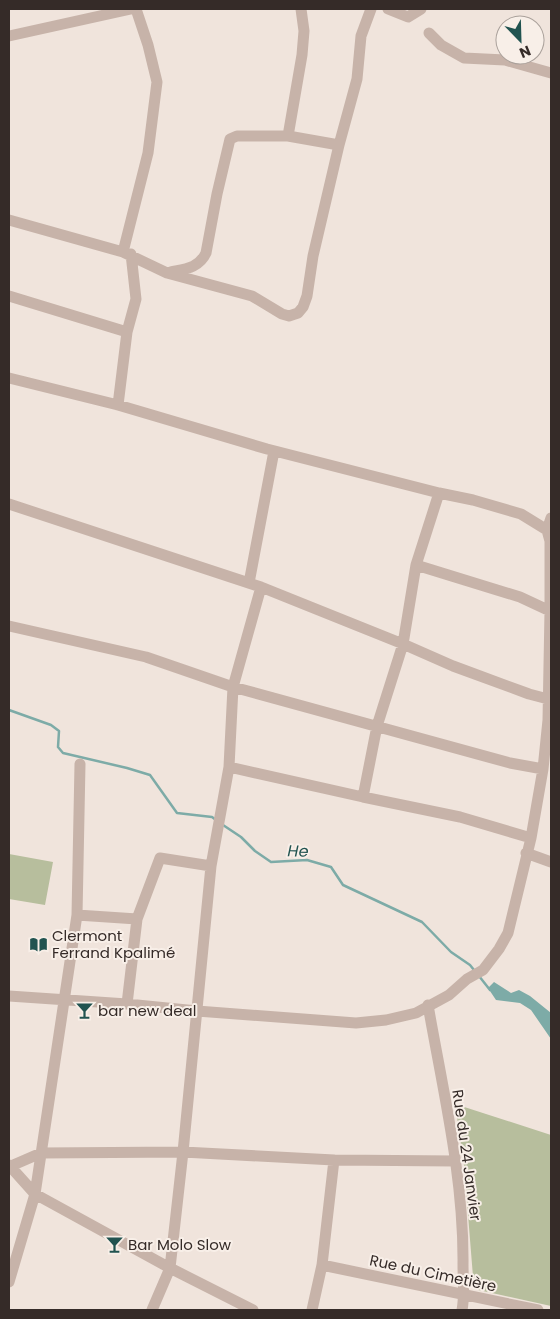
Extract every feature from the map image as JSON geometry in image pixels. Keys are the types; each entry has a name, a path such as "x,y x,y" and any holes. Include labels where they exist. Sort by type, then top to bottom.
{"street":[{"path":"9,36 131,9"},
{"path":"118,405 128,332 136,299 127,253 148,152 157,82 148,45 136,9"},
{"path":"288,136 302,55 304,31 300,9"},
{"path":"9,220 127,253 166,273 252,296 282,314 289,316 298,313 308,296 313,256 339,145 357,79 361,36 370,9"},
{"path":"388,9 408,18 421,9"},
{"path":"429,33 441,45 464,58 505,60 551,73"},
{"path":"166,273 190,268 202,262 204,258 226,150 230,139 237,136 288,136 339,145"},
{"path":"9,296 128,332"},
{"path":"9,378 118,405 274,451 473,500 521,514 549,524 550,541 548,699 550,720 543,769 530,838 508,932 499,949 479,973 467,979 449,995 416,1013 386,1020 356,1023 9,996"},
{"path":"249,583 274,451"},
{"path":"363,797 377,726 403,644 416,565 440,493"},
{"path":"9,504 261,587 453,666 529,694 548,699"},
{"path":"416,565 520,597 550,611"},
{"path":"152,1310 170,1268 211,866 229,767 233,687 261,587"},
{"path":"9,626 146,656 233,687 510,763 543,769"},
{"path":"9,1282 35,1194 77,915 80,764"},
{"path":"229,767 460,817 530,838"},
{"path":"526,853 551,862"},
{"path":"127,1004 137,919 160,858 211,866"},
{"path":"77,915 137,919"},
{"name":"Rue du 24 Janvier","path":"428,1005 455,1161 462,1222 465,1295 462,1310"},
{"path":"253,1310 170,1268 35,1194 10,1166 41,1152 183,1152 334,1160 455,1161"},
{"path":"312,1310 322,1265 334,1160"},
{"name":"Rue du Cimetière","path":"322,1265 538,1310"}],"green space":[{"path":"9,854 53,862 45,905 9,899"},
{"path":"455,1104 551,1135 551,1306 474,1289 464,1165"}],"water":[{"path":"494,982 511,993 519,990 530,996 551,1013 551,1039 531,1010 520,1003 496,1000 488,988"}],"waterway":[{"name":"He","path":"9,710 51,725 59,731 58,747 63,753 150,775 177,813 212,817 216,820"},
{"name":"He","path":"223,825 271,862 307,860 331,867 343,885 422,922 451,952 474,970"},
{"name":"He","path":"479,976 490,990"}],"place":[{"name":"Clermont Ferrand Kpalimé","path":"38,944"},
{"name":"bar new deal","path":"84,1010"},
{"name":"Bar Molo Slow","path":"114,1244"}]}
